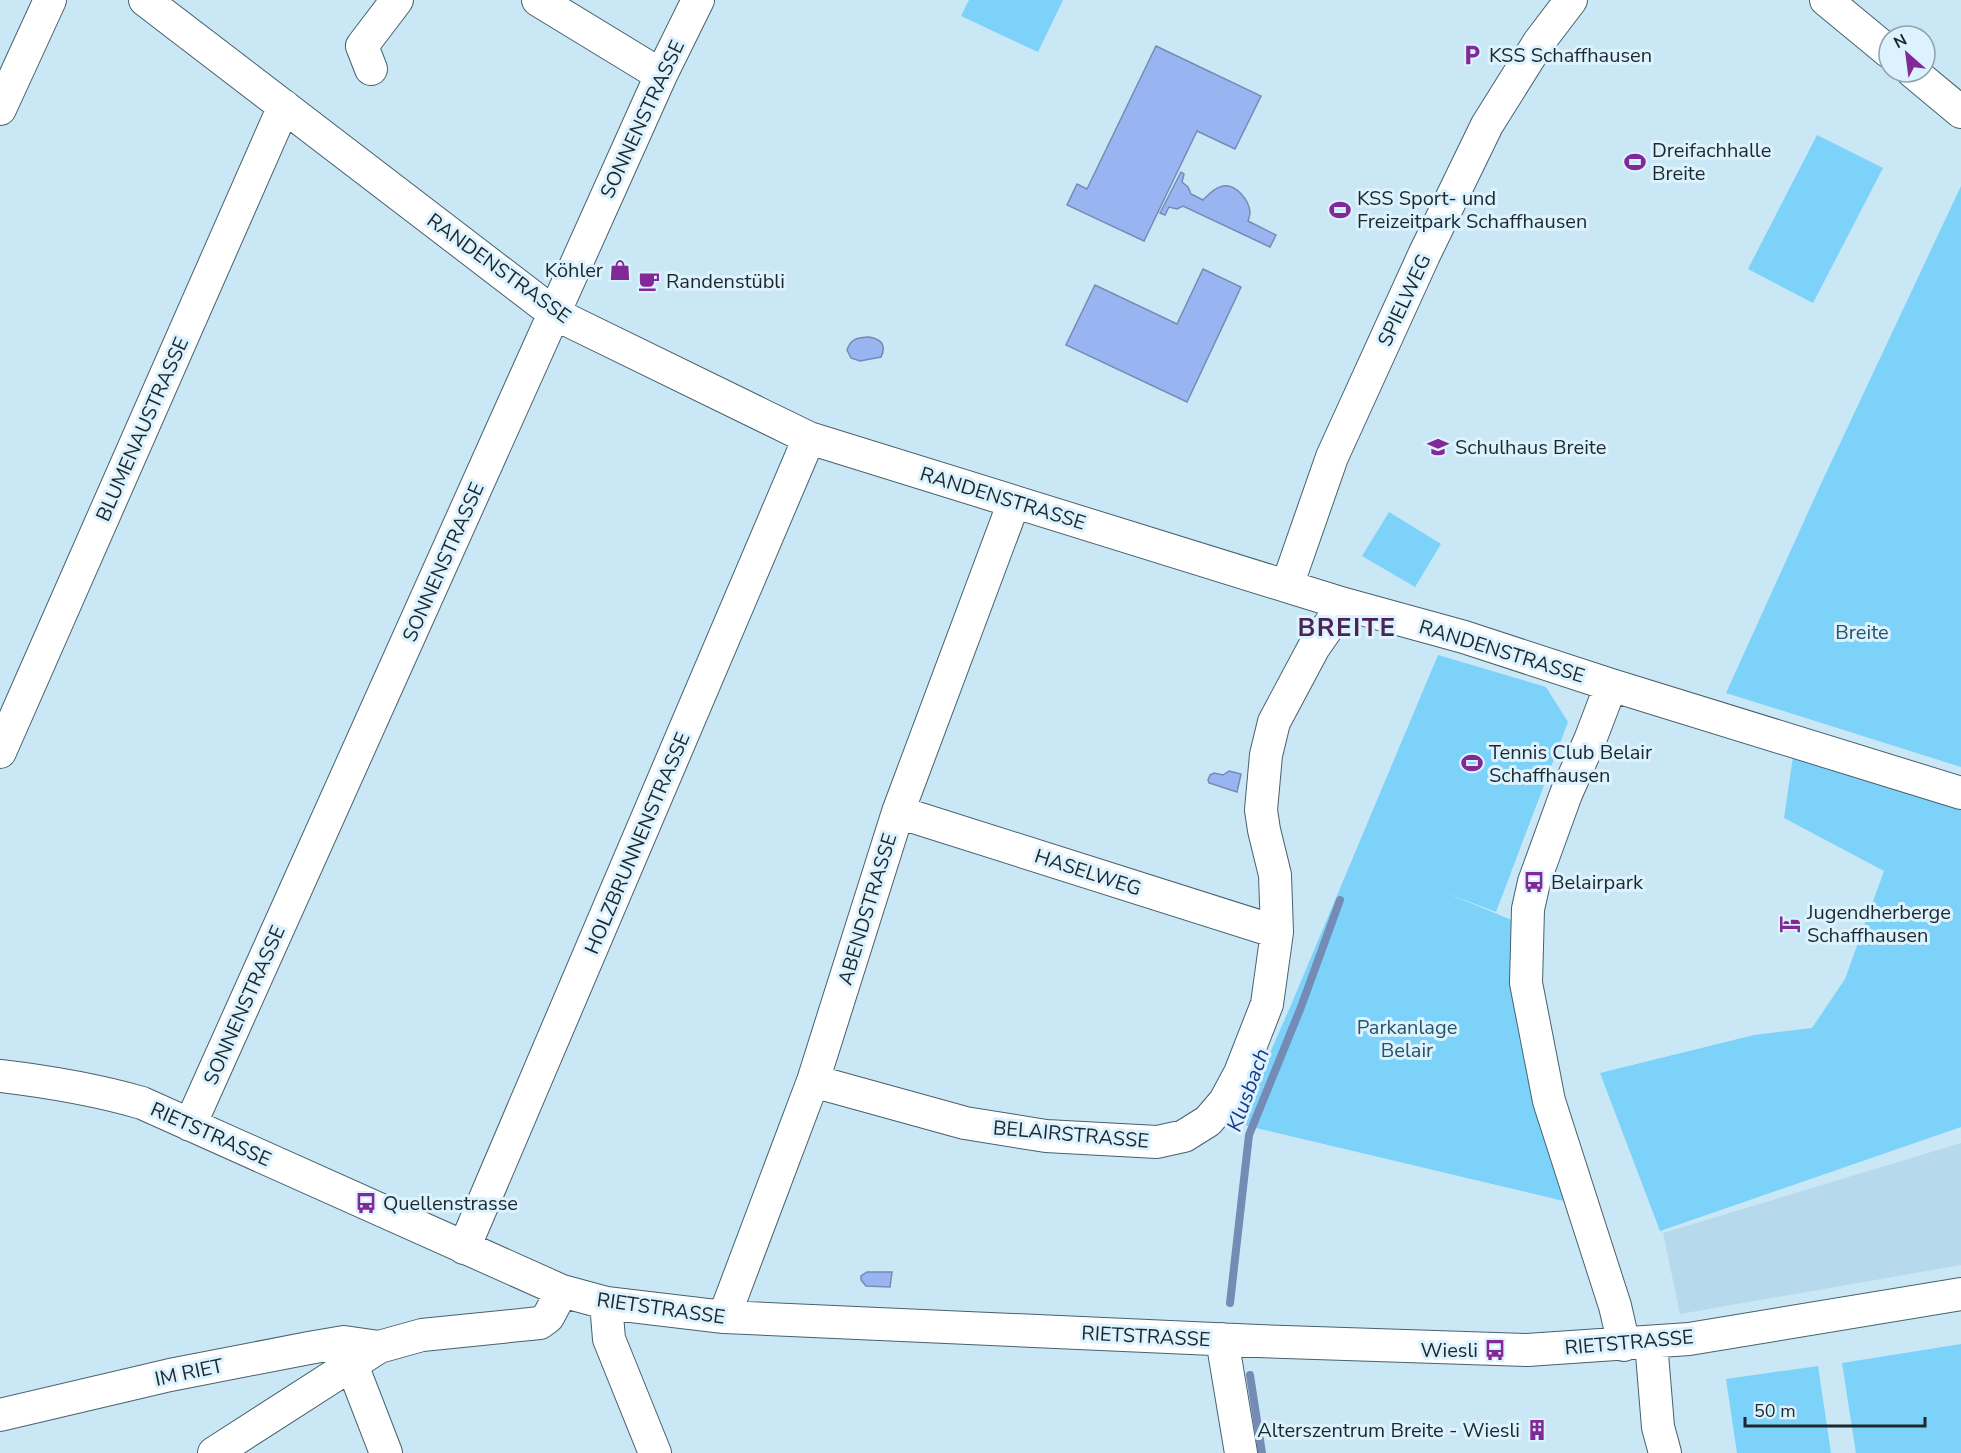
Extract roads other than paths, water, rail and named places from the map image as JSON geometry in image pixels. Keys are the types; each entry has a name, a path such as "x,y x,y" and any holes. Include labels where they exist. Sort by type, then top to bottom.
{"street":[{"path":"0,109 50,0"},
{"name":"RANDENSTRASSE","path":"145,0 555,314 809,438 1344,604 1464,637 1961,793"},
{"path":"371,69 362,46 398,0"},
{"path":"538,0 661,75"},
{"name":"SONNENSTRASSE","path":"190,1125 661,75 698,0"},
{"name":"SPIELWEG","path":"1287,586 1332,457 1450,201 1487,125 1539,42 1571,0"},
{"path":"1826,0 1877,42"},
{"path":"1927,84 1961,112"},
{"name":"BLUMENAUSTRASSE","path":"0,752 284,106"},
{"name":"HOLZBRUNNENSTRASSE","path":"464,1248 809,438"},
{"name":"ABENDSTRASSE","path":"724,1317 813,1081 898,812 1014,502"},
{"name":"BELAIRSTRASSE","path":"813,1081 965,1124 1046,1136 1157,1142 1184,1136 1208,1121 1225,1101 1240,1073 1268,1004 1277,932 1275,875 1262,810 1266,755 1274,722 1314,647 1344,604"},
{"path":"1611,685 1566,794 1534,882 1528,909 1526,983 1549,1101 1615,1306 1638,1343 1665,1453"},
{"name":"HASELWEG","path":"898,812 1277,932"},
{"name":"RIETSTRASSE","path":"0,1076 62,1083 142,1103 562,1291 606,1303 724,1317 1527,1350 1689,1338 1961,1294"},
{"path":"214,1453 380,1347 422,1335 540,1323 548,1317 562,1291"},
{"path":"606,1303 609,1339 655,1453"},
{"name":"RIETSTRASSE","path":"1222,1339 1241,1453"},
{"name":"IM RIET","path":"0,1415 170,1375 309,1348 344,1342 380,1347"},
{"path":"352,1365 386,1453"}],"waterway":[{"name":"Klusbach","path":"1230,1303 1249,1135 1301,1007 1340,900"},
{"name":"Klusbach","path":"1250,1375 1262,1453"}],"place":[{"name":"KSS Schaffhausen","path":"1472,55"},
{"name":"Dreifachhalle Breite","path":"1635,162"},
{"name":"KSS Sport- und Freizeitpark Schaffhausen","path":"1340,210"},
{"name":"Köhler","path":"620,270"},
{"name":"Randenstübli","path":"649,281"},
{"name":"Schulhaus Breite","path":"1438,447"},
{"name":"Tennis Club Belair Schaffhausen","path":"1472,763"},
{"name":"Belairpark","path":"1534,882"},
{"name":"Jugendherberge Schaffhausen","path":"1790,924"},
{"name":"Quellenstrasse","path":"366,1203"},
{"name":"Wiesli","path":"1495,1350"},
{"name":"Alterszentrum Breite - Wiesli","path":"1537,1430"}],"district":[{"name":"BREITE","path":"1347,627"}],"park label":[{"name":"Breite","path":"1862,632"},
{"name":"Parkanlage Belair","path":"1407,1038"}]}
